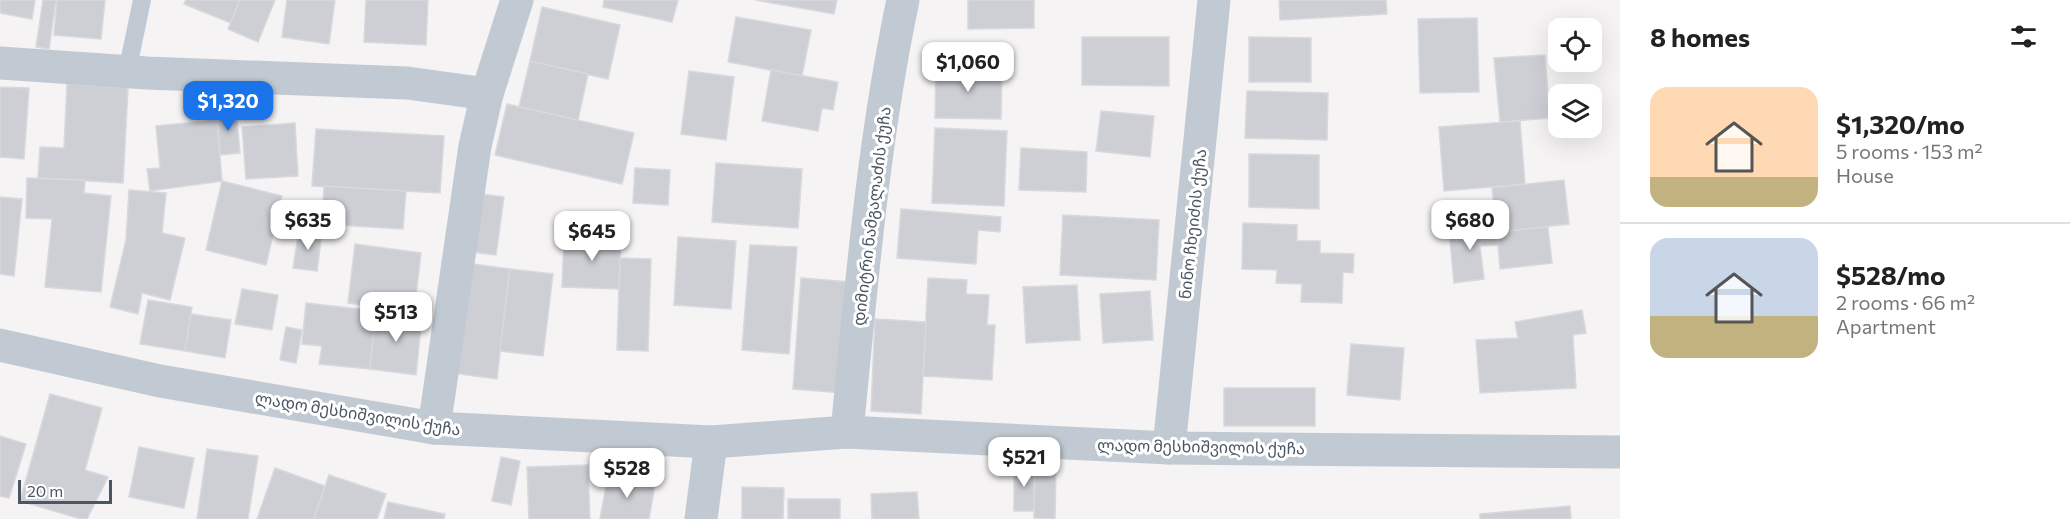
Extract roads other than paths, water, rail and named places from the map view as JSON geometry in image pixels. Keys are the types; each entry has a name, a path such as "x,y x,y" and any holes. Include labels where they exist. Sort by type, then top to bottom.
{"street":[{"path":"434,428 475,146 487,93 517,0"},
{"name":"დიმიტრი ნამგალაძის ქუჩა","path":"847,432 866,233 903,0"},
{"name":"ნინო ჩხეიძის ქუჩა","path":"1169,448 1214,0"},
{"path":"0,63 127,72 407,83 487,93"},
{"name":"ლადო მესხიშვილის ქუჩა","path":"0,345 160,381 434,428 711,442 847,432 1169,448 1620,452"},
{"path":"701,519 711,442"}],"lane":[{"path":"127,72 142,0"}]}
